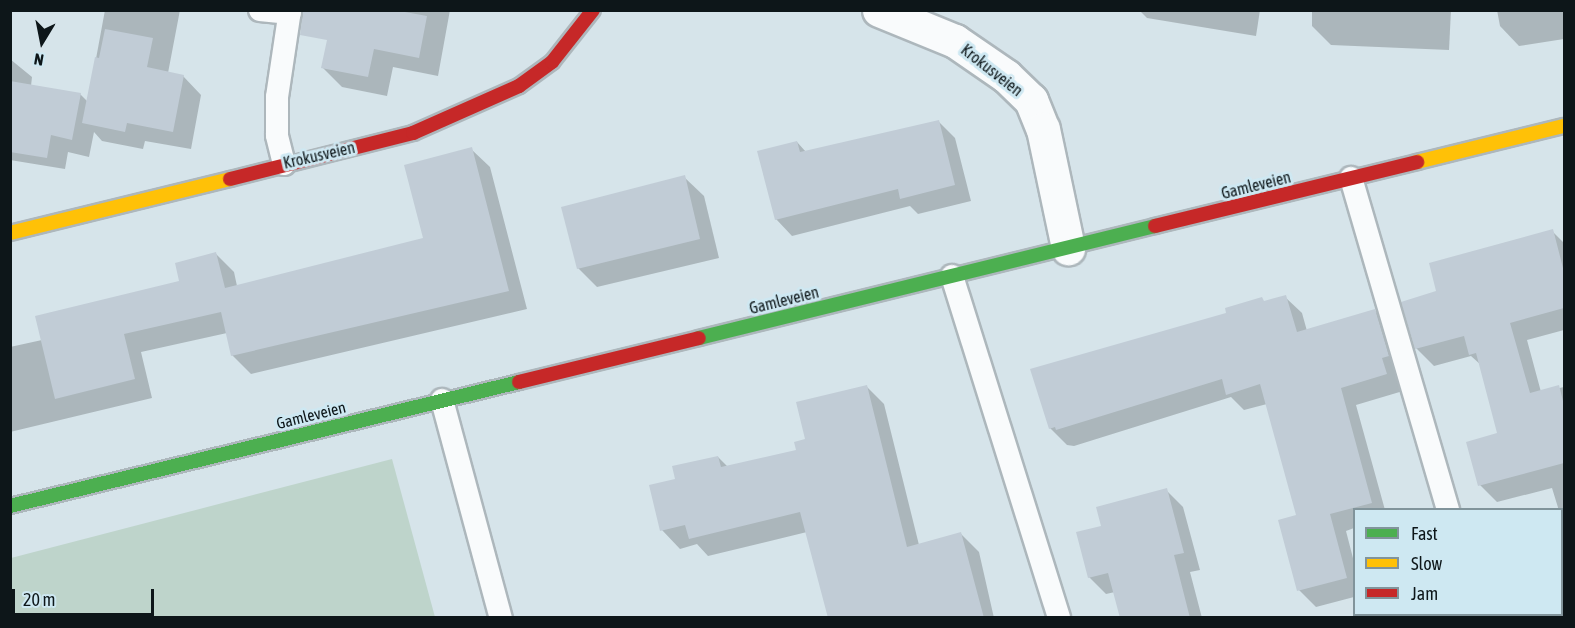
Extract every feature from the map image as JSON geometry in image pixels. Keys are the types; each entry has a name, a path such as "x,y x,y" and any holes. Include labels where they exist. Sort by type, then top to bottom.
{"street":[{"name":"Krokusveien","path":"10,233 413,133 519,86 552,62 593,10"},
{"name":"Krokusveien","path":"879,10 955,41 1006,76 1031,100 1043,129 1068,248"},
{"name":"Gamleveien","path":"10,506 1564,127"}],"lane":[{"path":"260,10 290,12 277,97 277,135 284,164"},
{"path":"1351,178 1447,508"},
{"path":"952,276 1059,618"},
{"path":"442,400 501,618"}],"green space":[{"path":"392,459 435,617 11,617 11,558"}],"building":[{"path":"303,10 394,10 427,16 419,58 374,49 368,77 321,68 327,40 300,35"},
{"path":"105,29 153,38 147,67 184,75 173,132 127,123 125,132 82,123 95,57 99,58"},
{"path":"10,81 81,93 72,140 51,135 47,158 10,152"},
{"path":"939,120 955,185 900,199 898,189 775,220 757,151 797,141 800,152"},
{"path":"472,147 509,291 231,356 221,312 124,334 135,379 55,399 35,316 179,281 175,263 216,252 225,288 423,238 404,165"},
{"path":"685,175 700,239 577,269 561,207"},
{"path":"1553,229 1564,272 1564,308 1510,323 1530,393 1559,385 1564,405 1564,463 1478,486 1466,442 1497,433 1476,353 1469,355 1464,336 1415,349 1401,302 1436,291 1429,263"},
{"path":"1286,295 1297,332 1375,309 1389,356 1382,358 1387,374 1341,388 1372,503 1330,514 1347,578 1297,591 1278,520 1296,515 1260,384 1226,395 1222,379 1056,430 1055,427 1049,429 1030,369 1226,313 1225,308 1262,297 1264,301"},
{"path":"867,385 907,547 961,532 984,618 828,618 800,512 689,539 685,525 660,531 649,485 675,479 672,466 718,456 721,467 796,450 794,442 805,439 796,402"},
{"path":"1167,488 1184,553 1174,555 1190,618 1120,618 1108,573 1088,578 1076,532 1101,526 1096,507"}],"traffic: fast":[{"path":"699,338 1155,226"},
{"path":"10,506 519,382"}],"traffic: slow":[{"path":"1417,162 1564,126"},
{"path":"10,233 230,179"}],"traffic: jam":[{"path":"230,179 413,133 519,86 552,62 593,10"},
{"path":"1155,226 1417,162"},
{"path":"519,382 699,338"}]}
